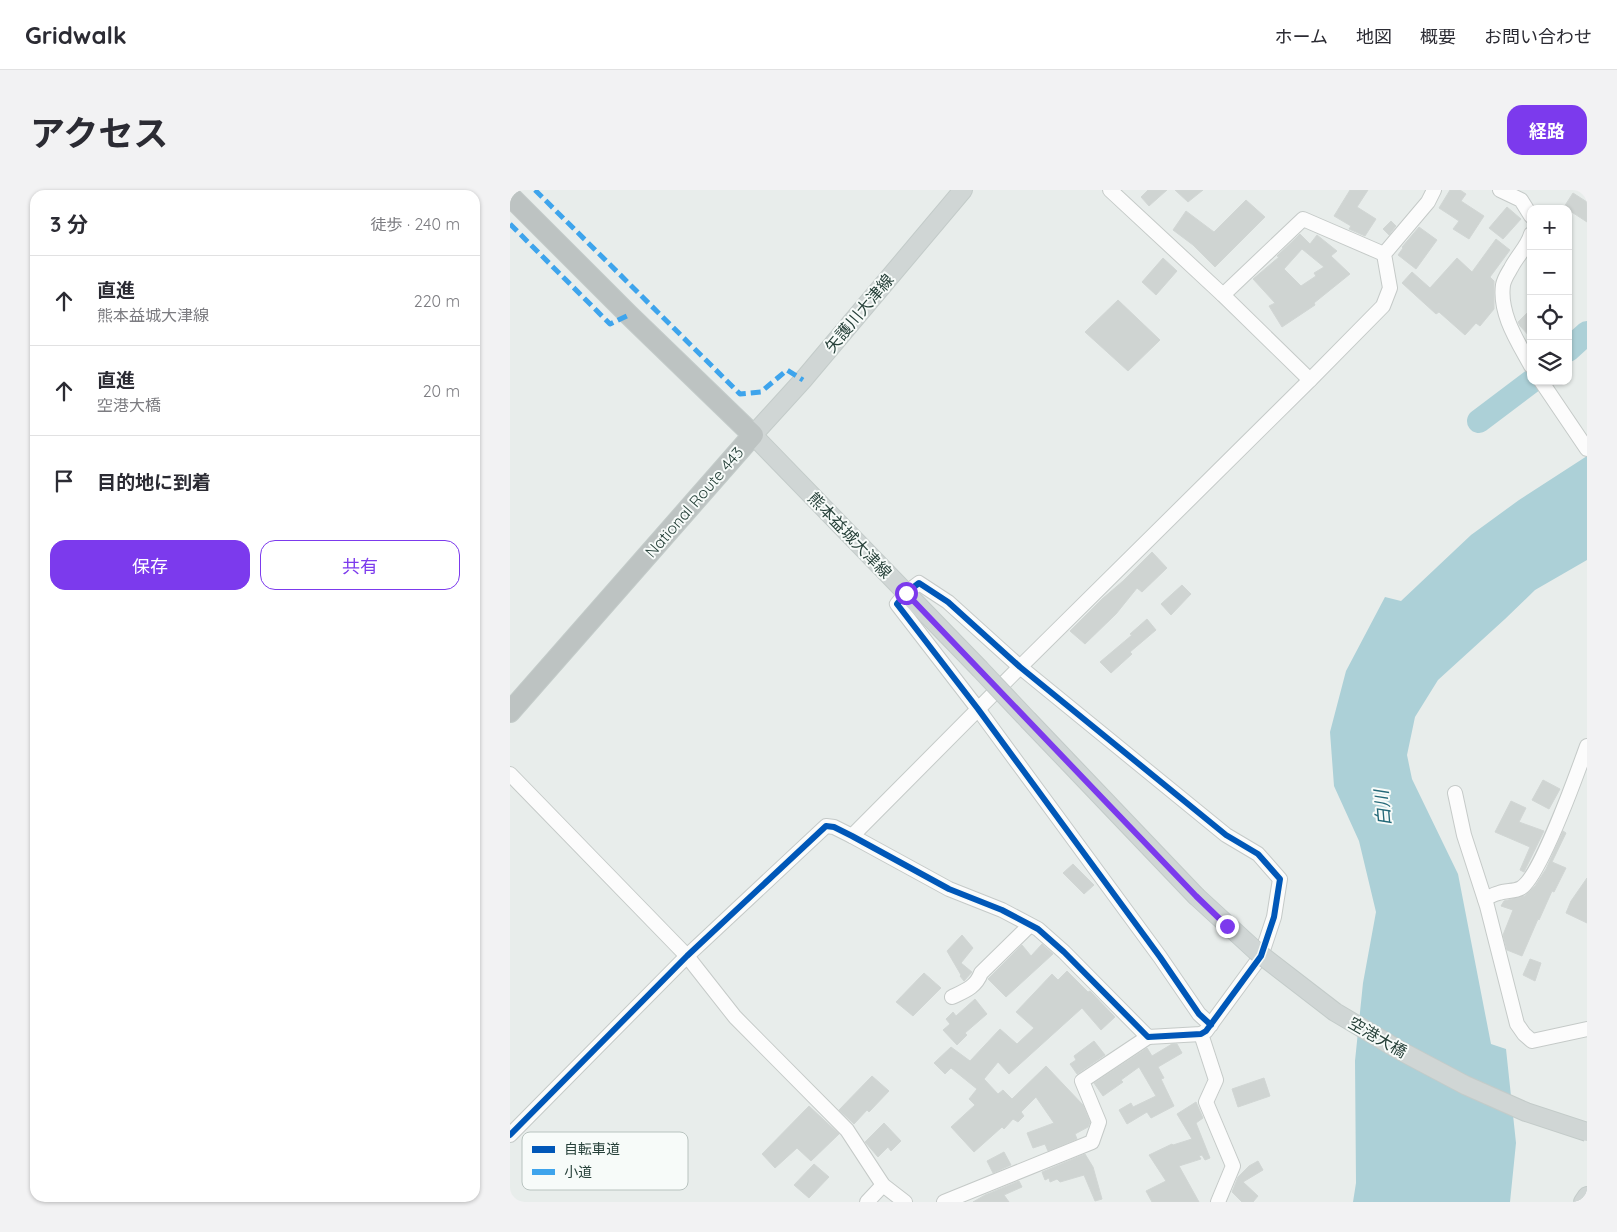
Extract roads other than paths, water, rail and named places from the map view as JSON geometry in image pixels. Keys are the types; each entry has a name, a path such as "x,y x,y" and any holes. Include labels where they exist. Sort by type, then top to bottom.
{"highway":[{"name":"National Route 443","path":"510,196 629,315 753,434 510,712"}],"main road":[{"name":"矢護川大津線","path":"753,434 803,380 963,190"},
{"name":"熊本益城大津線","path":"753,434 1196,896"},
{"name":"空港大橋","path":"1196,896 1256,951 1335,1012 1399,1050 1464,1085 1526,1112 1587,1132"},
{"path":"1583,1202 1587,1196"}],"street":[{"path":"1110,190 1223,295 1310,380"},
{"path":"1384,254 1428,202 1434,190"},
{"path":"1500,190 1522,195 1527,207"},
{"path":"1223,295 1303,219 1384,254"},
{"path":"1527,243 1514,262 1503,284 1503,300 1508,322 1527,358"},
{"path":"852,836 1383,306 1390,288 1384,254"},
{"path":"1544,385 1587,450"},
{"path":"944,1202 1092,1142 1100,1122 1082,1081 1148,1037 1206,1029 1261,956 1274,917 1280,879 1258,854 1226,835 1020,667 948,602 918,583 897,604 978,709 1160,957 1199,1014 1206,1029 1216,1080 1206,1102 1233,1166 1218,1202"},
{"path":"1485,899 1499,892 1515,891 1523,888 1538,866 1561,814 1587,746"},
{"path":"510,774 688,956 735,1017 847,1130 883,1185 905,1202"},
{"path":"1455,793 1464,835 1485,899 1517,1024 1524,1034 1532,1040 1587,1028"},
{"path":"510,1135 688,956 826,826 834,827 852,836 949,889 1002,910 1029,926 1038,929 1064,952 1148,1037"},
{"path":"952,997 968,990 978,982 981,973 1029,926"},
{"path":"867,1202 883,1185"}],"water":[{"name":"白川","path":"1587,456 1587,560 1535,590 1438,680 1415,717 1407,755 1412,779 1458,874 1491,1044 1506,1049 1516,1143 1510,1202 1353,1202 1356,1183 1355,1061 1363,983 1376,912 1359,841 1334,786 1330,732 1346,671 1385,597 1401,601 1471,535 1519,500"}],"waterway":[{"path":"1572,346 1587,333"},
{"path":"1479,421 1527,385"}]}
